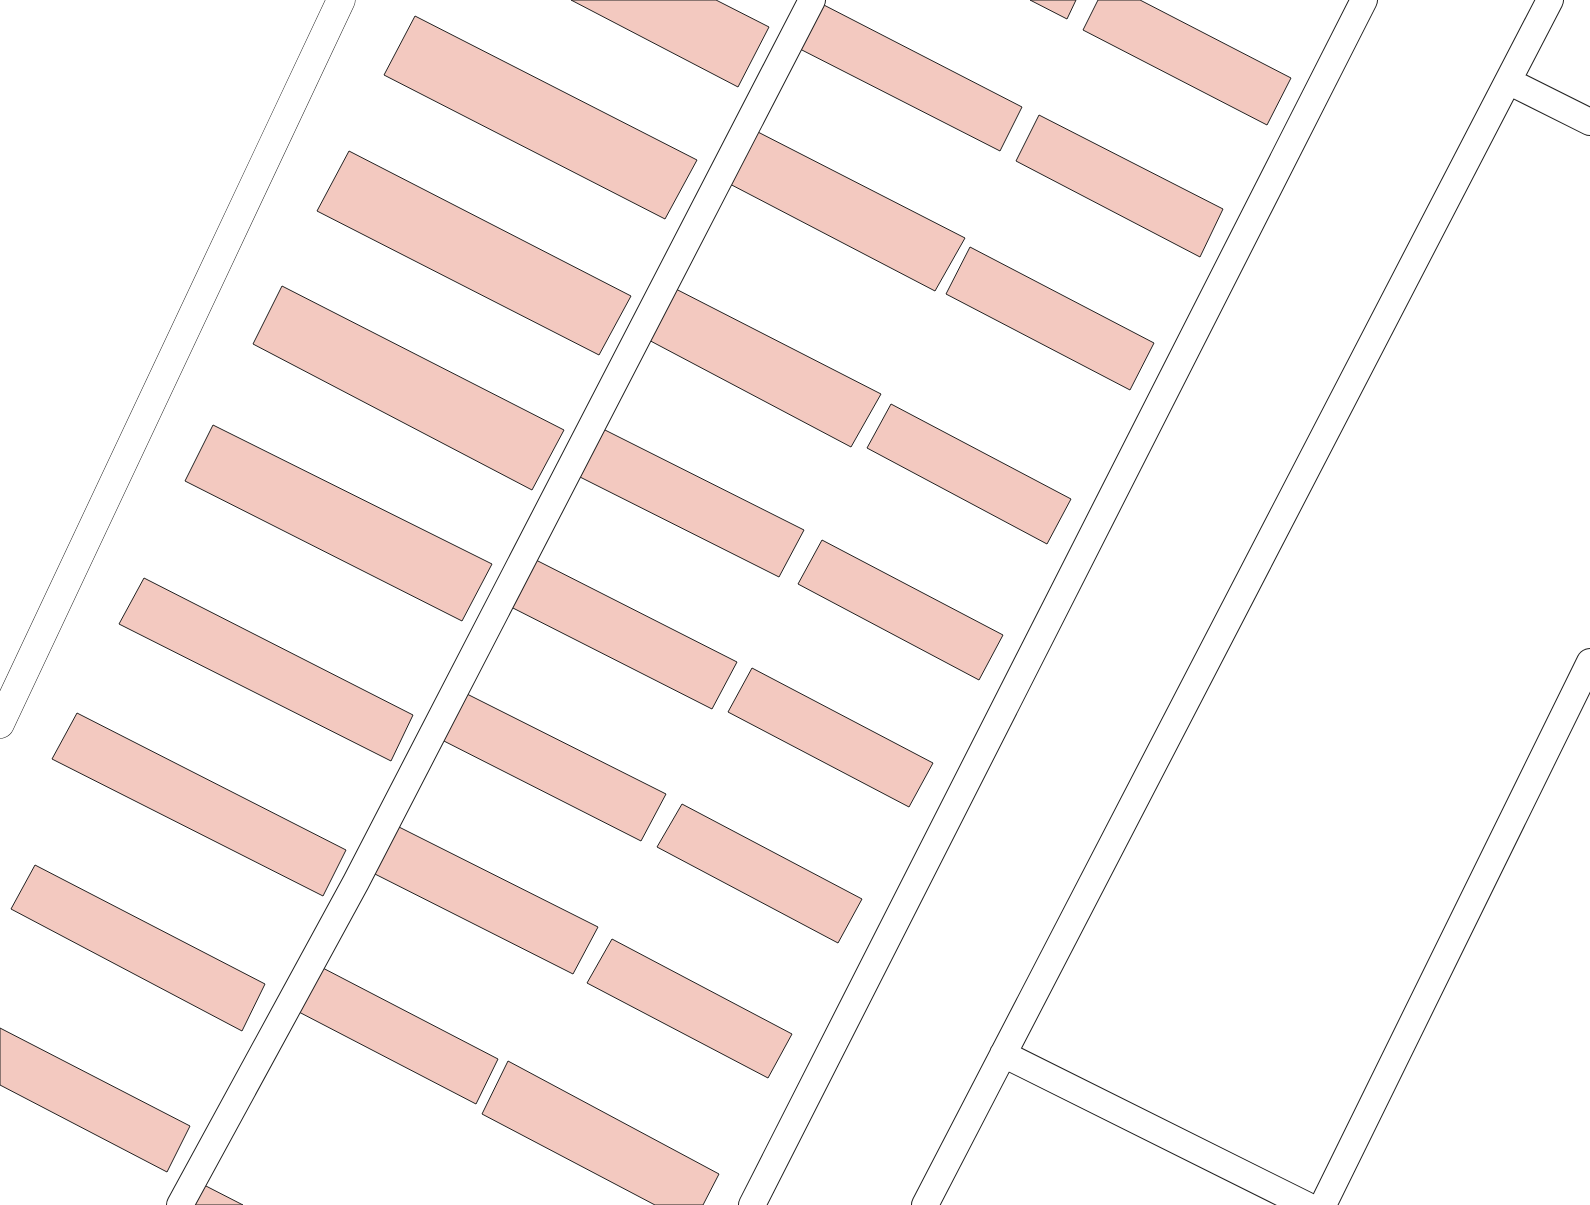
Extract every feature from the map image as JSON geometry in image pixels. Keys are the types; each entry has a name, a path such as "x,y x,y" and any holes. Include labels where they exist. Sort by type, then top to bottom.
{"street":[{"path":"0,724 341,0"},
{"path":"180,1205 356,882 812,0"},
{"path":"752,1205 1364,0"},
{"path":"925,1205 1550,0"},
{"path":"1508,80 1590,122"},
{"path":"1323,1205 1590,662"},
{"path":"1003,1054 1306,1205"}],"building":[{"path":"571,0 716,0 769,27 738,87"},
{"path":"1030,0 1076,0 1067,19"},
{"path":"1098,0 1140,0 1291,78 1267,125 1083,30"},
{"path":"820,3 1022,107 1000,151 798,48"},
{"path":"415,16 697,160 665,219 384,75"},
{"path":"1039,115 1223,209 1200,257 1016,161"},
{"path":"754,130 965,238 935,291 726,182"},
{"path":"349,151 631,296 599,355 317,211"},
{"path":"970,247 1154,343 1130,390 946,294"},
{"path":"282,286 564,430 532,490 253,344"},
{"path":"670,286 881,394 851,447 643,337"},
{"path":"891,404 1071,499 1047,544 867,448"},
{"path":"213,425 492,564 462,621 185,481"},
{"path":"601,428 804,530 779,577 576,475"},
{"path":"822,540 1003,635 979,680 798,584"},
{"path":"534,559 737,662 712,709 509,606"},
{"path":"144,578 413,715 391,761 119,624"},
{"path":"752,668 933,763 909,807 728,712"},
{"path":"463,692 666,794 641,841 438,738"},
{"path":"77,713 346,850 323,896 52,759"},
{"path":"682,804 862,899 838,943 657,847"},
{"path":"395,825 598,927 573,974 369,871"},
{"path":"35,865 265,984 242,1031 11,909"},
{"path":"612,939 792,1034 768,1078 587,983"},
{"path":"319,966 498,1059 476,1104 297,1011"},
{"path":"0,1028 190,1126 167,1172 0,1085"},
{"path":"508,1061 719,1174 703,1205 655,1205 482,1114"},
{"path":"204,1185 243,1205 194,1205"}]}
